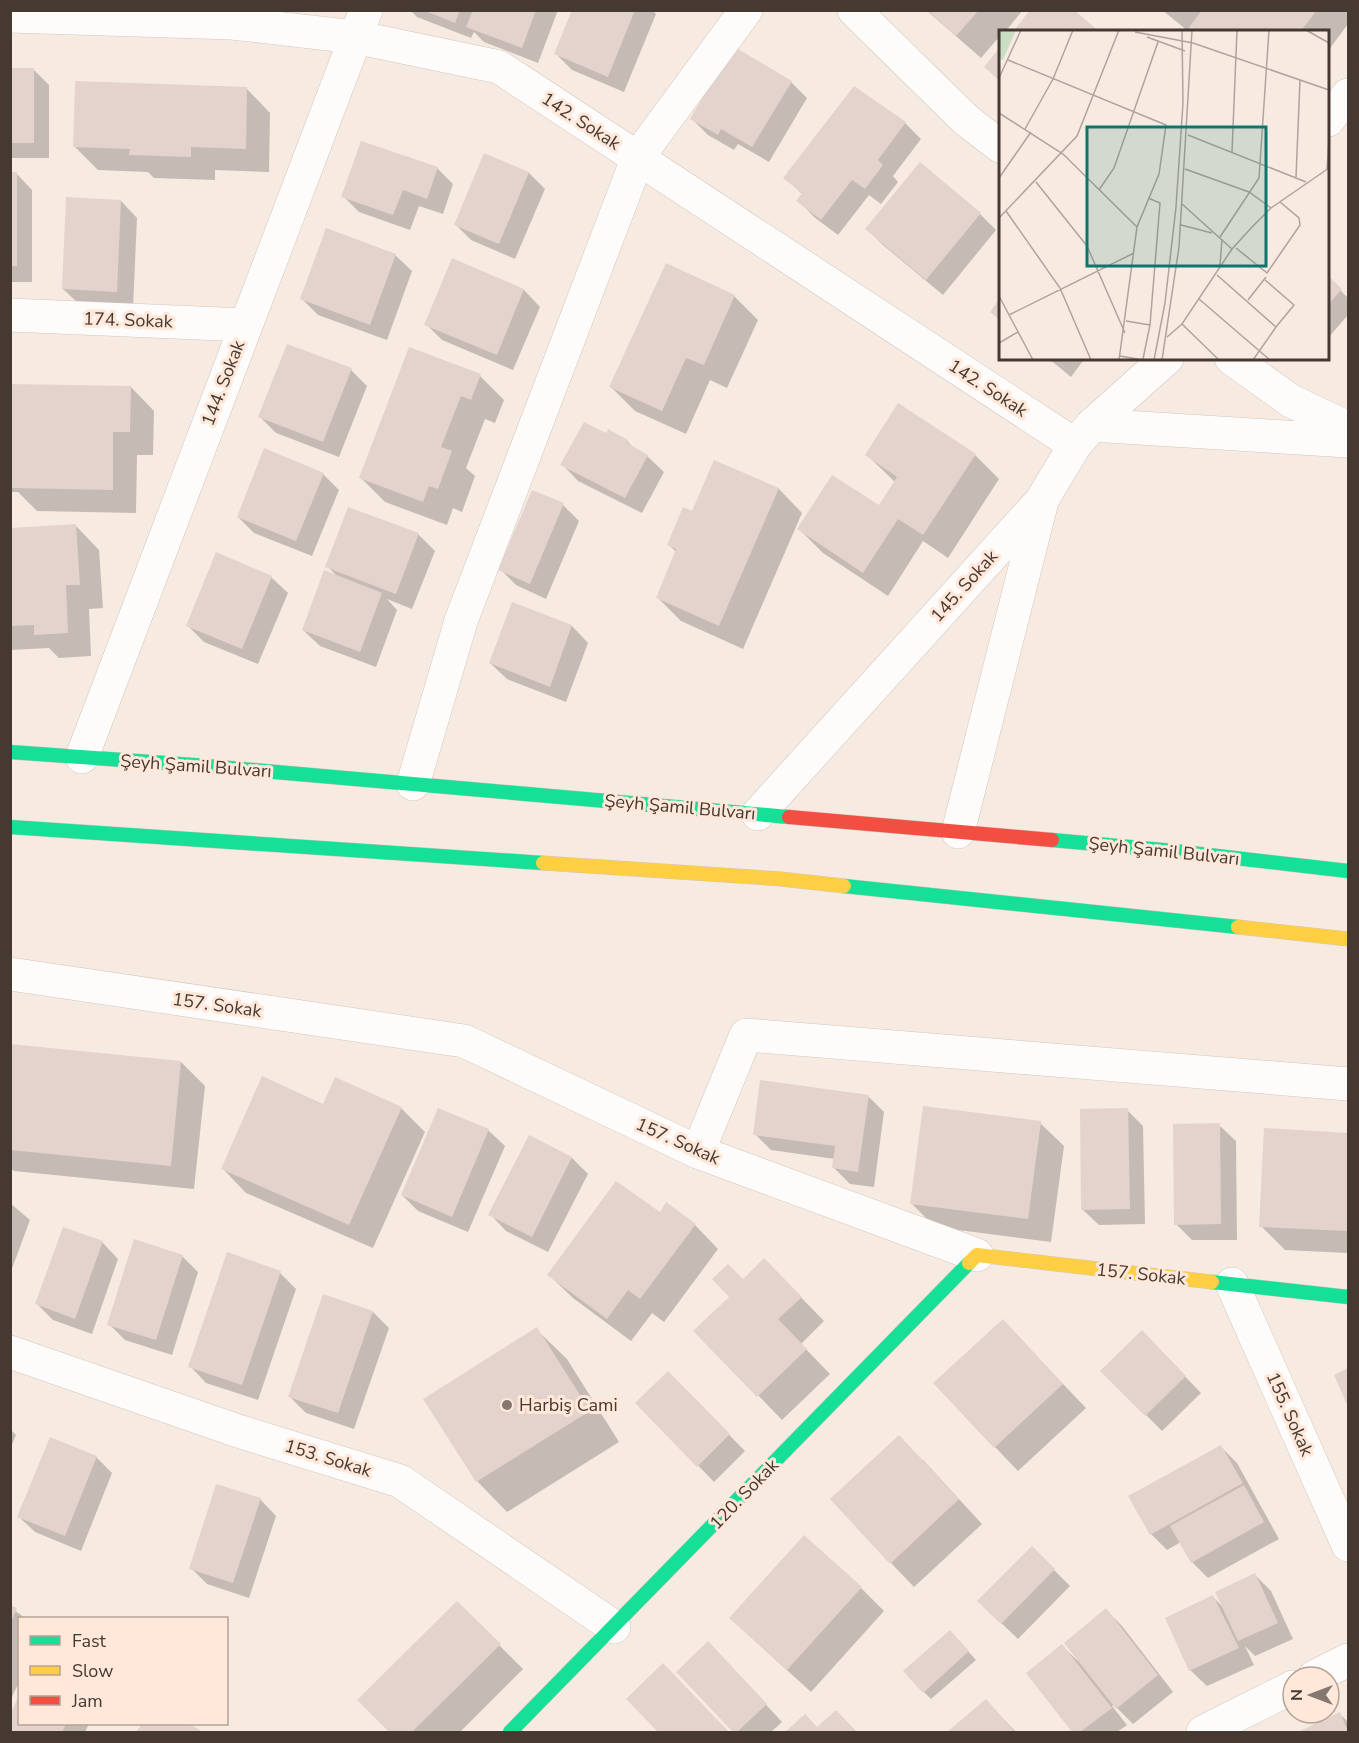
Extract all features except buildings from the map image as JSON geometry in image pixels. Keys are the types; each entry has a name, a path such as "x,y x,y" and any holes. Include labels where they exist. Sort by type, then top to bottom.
{"main road":[{"name":"Şeyh Şamil Bulvarı","path":"10,752 758,814 1174,851 1348,871"},
{"path":"10,827 781,879 1348,939"},
{"name":"157. Sokak","path":"977,1255 1348,1297"},
{"name":"120. Sokak","path":"510,1732 977,1255"}],"street":[{"path":"413,784 461,621 638,157 746,10"},
{"path":"854,10 966,120 999,145"},
{"name":"142. Sokak","path":"10,16 231,23 360,24 499,67 638,157 1084,435"},
{"name":"144. Sokak","path":"82,757 360,24"},
{"path":"1329,119 1348,95"},
{"name":"174. Sokak","path":"10,315 245,325"},
{"name":"145. Sokak","path":"758,814 1042,500 1084,435 1165,360"},
{"path":"1234,360 1291,401 1348,428"},
{"path":"1084,435 1348,441"},
{"path":"958,832 1042,500"},
{"name":"157. Sokak","path":"10,974 464,1041 698,1152 977,1255"},
{"path":"698,1152 746,1035 1348,1084"},
{"name":"155. Sokak","path":"1232,1284 1348,1545"},
{"name":"153. Sokak","path":"10,1352 238,1431 400,1481 614,1626"},
{"path":"1203,1732 1281,1694"}],"traffic: fast":[{"path":"10,752 207,766 789,817"},
{"path":"10,827 543,863"},
{"path":"1052,840 1348,871"},
{"path":"844,886 1238,927"},
{"path":"510,1732 969,1263"},
{"path":"1212,1282 1348,1297"}],"traffic: slow":[{"path":"543,863 781,879 844,886"},
{"path":"1238,927 1348,939"},
{"path":"969,1263 977,1255 1212,1282"}],"traffic: jam":[{"path":"789,817 1052,840"}],"place":[{"name":"Harbiş Cami","path":"507,1405"}]}
